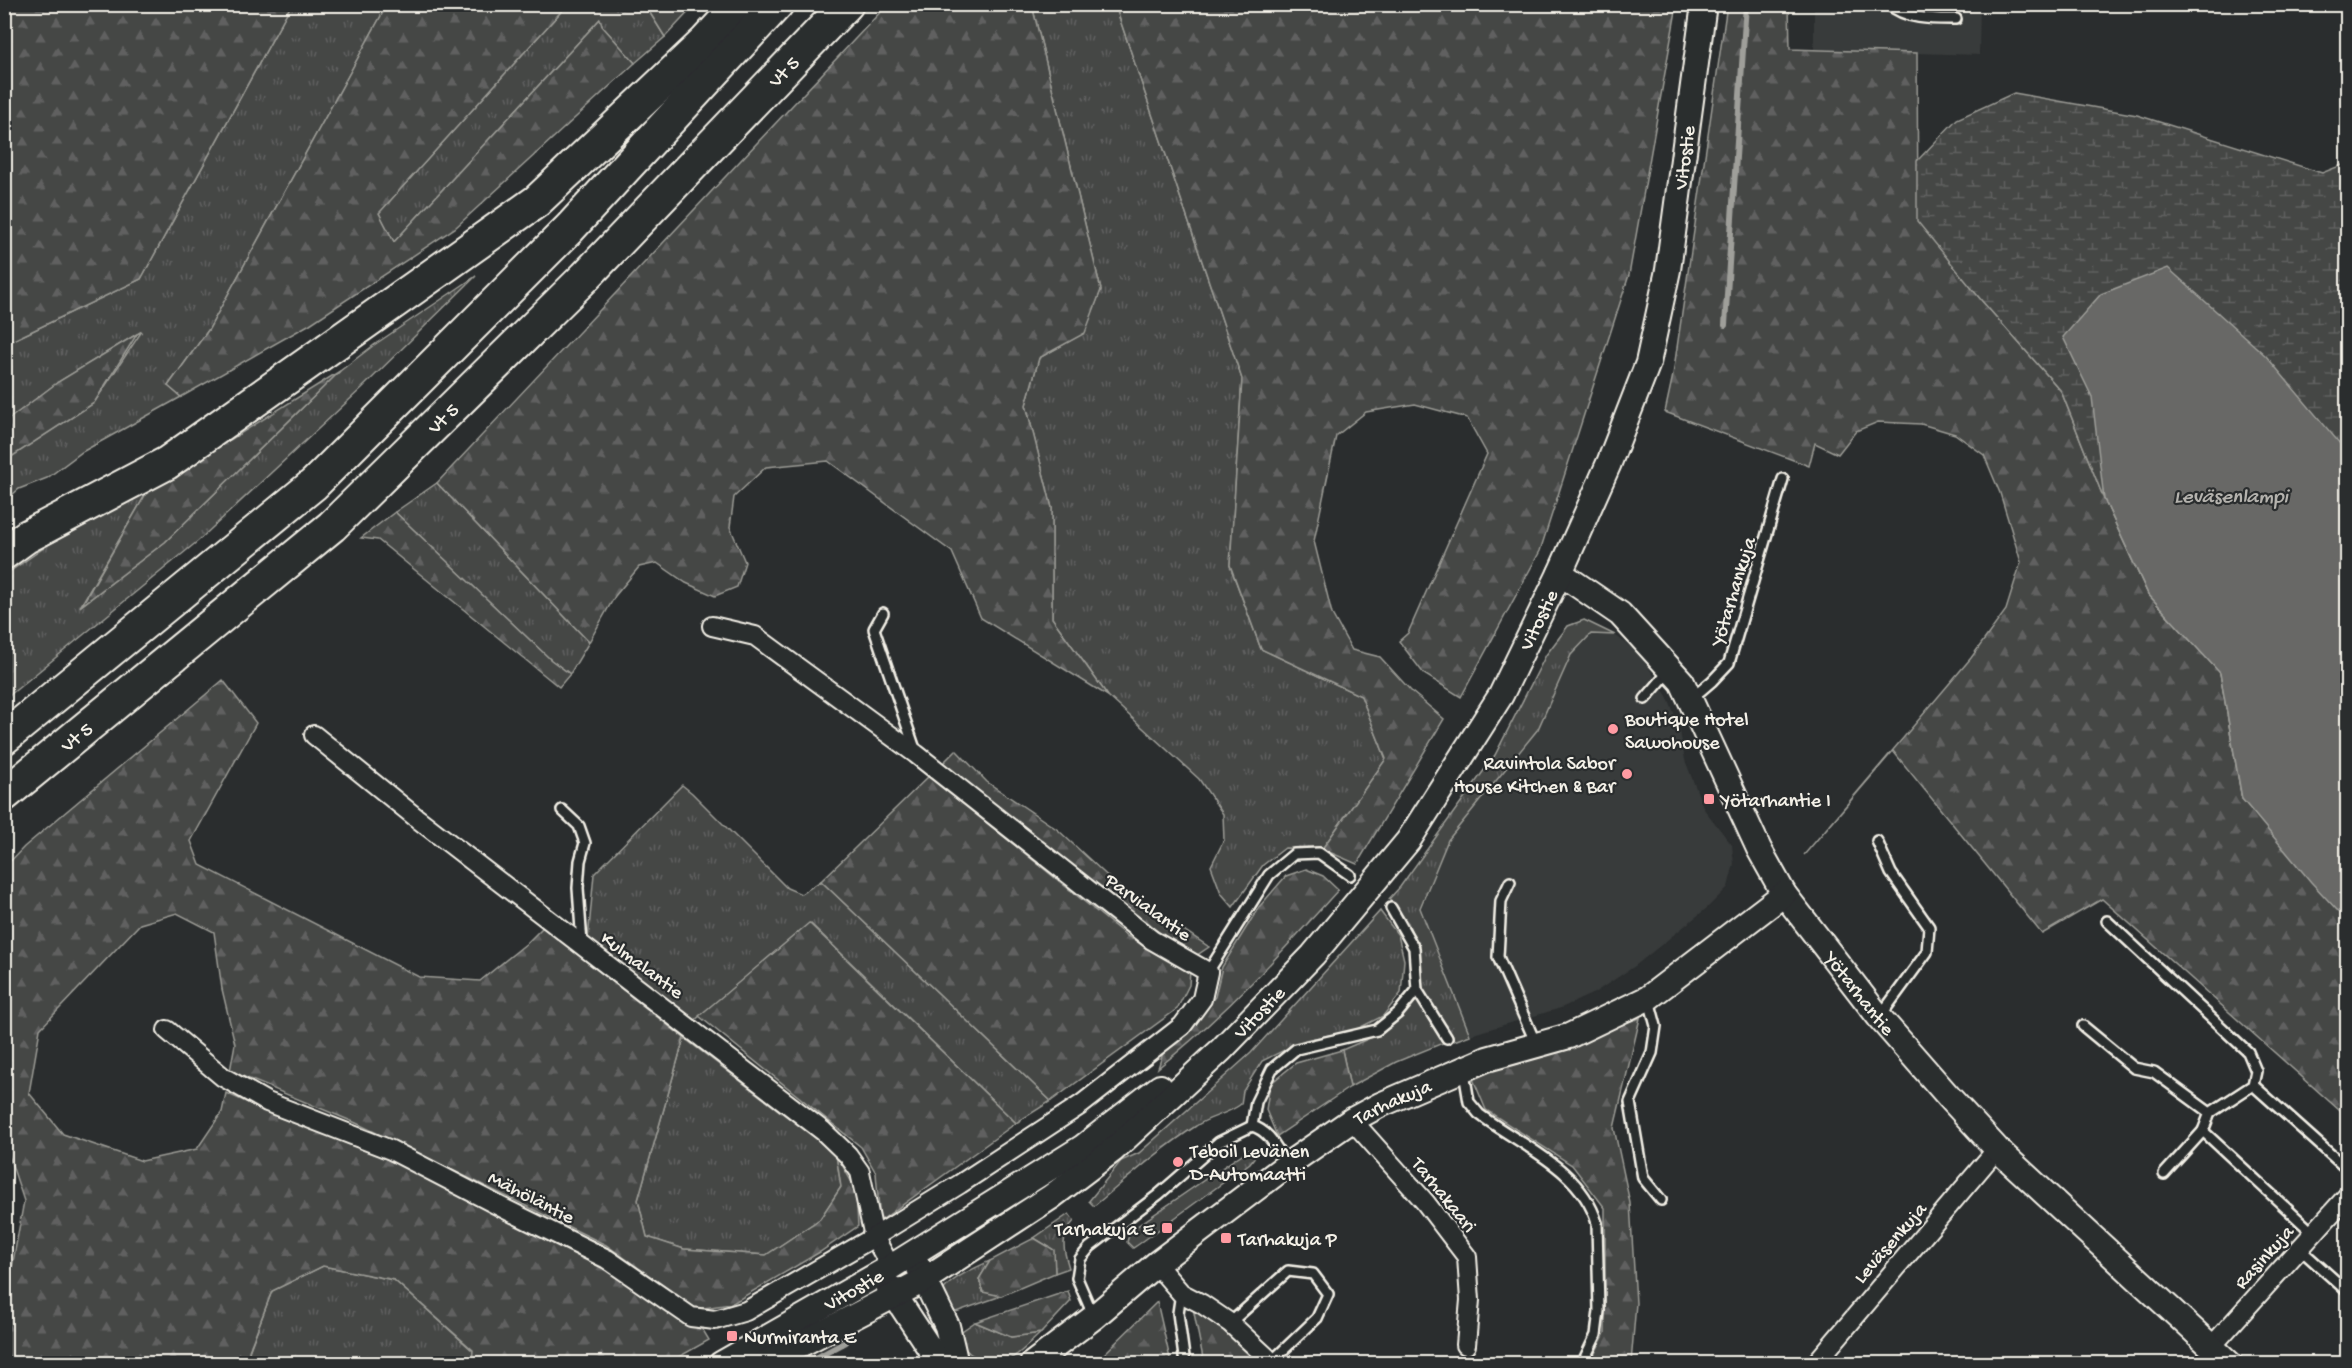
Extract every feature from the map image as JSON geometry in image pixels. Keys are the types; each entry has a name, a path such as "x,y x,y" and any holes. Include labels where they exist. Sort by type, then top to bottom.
{"highway":[{"path":"4,553 26,537 167,463 537,201 706,41 741,4"},
{"path":"4,738 314,484 570,228 777,4"},
{"name":"Vt 5","path":"4,795 332,526 585,277 847,4"},
{"path":"4,816 332,526"}],"main road":[{"name":"Vitostie","path":"763,1364 924,1280 1051,1197 1113,1150 1221,1050 1313,955 1408,842 1501,695 1560,573 1609,463 1648,363 1668,270 1704,4"},
{"name":"Yötarhantie","path":"1560,573 1620,614 1672,668 1691,699 1759,849 1784,894 1880,1017 1997,1149 2230,1364"},
{"name":"Tarhakuja","path":"1032,1364 1094,1317 1156,1264 1287,1165 1352,1120 1380,1105 1487,1059 1569,1036 1648,998 1784,894"},
{"name":"Vitostie","path":"721,1364 913,1254 1083,1148 1163,1085 1221,1050"},
{"path":"913,1254 947,1326 956,1364"},
{"path":"885,1270 896,1296 940,1364"}],"street":[{"name":"Parvialantie","path":"712,626 755,636 916,754 1152,940 1208,972"},
{"name":"Kulmalantie","path":"314,735 418,819 823,1131 848,1155 860,1172 874,1237 885,1270"},
{"path":"874,1237 1082,1104 1182,1026 1202,999 1208,972"},
{"name":"Mähöläntie","path":"167,1030 223,1077 267,1102 391,1150 607,1259 691,1317 715,1320 746,1311 874,1237"},
{"name":"Tarhakaari","path":"1352,1120 1425,1202 1467,1257 1470,1300 1466,1345"},
{"name":"Leväsenkuja","path":"1815,1364 1997,1149"},
{"name":"Rasinkuja","path":"2212,1346 2348,1195"},
{"path":"1156,1264 1181,1293 1230,1323 1273,1362"}],"lane":[{"path":"1888,4 1894,9 1921,19 1956,19"},
{"name":"Yötarhankuja","path":"1691,699 1729,663 1783,479"},
{"path":"883,613 874,629 916,754"},
{"path":"1645,699 1672,668"},
{"path":"562,810 579,826 585,843 580,861 578,888 582,946"},
{"path":"1877,841 1891,873 1929,927 1928,952 1880,1017"},
{"path":"1208,972 1269,875 1294,854 1319,853 1350,875"},
{"path":"1510,882 1502,901 1498,957 1527,1027 1537,1045"},
{"path":"1391,908 1414,948 1417,990 1447,1038"},
{"path":"2107,921 2248,1052 2256,1071 2253,1085 2210,1113 2203,1131 2164,1174"},
{"path":"1252,1126 1256,1102 1272,1069 1296,1049 1377,1030 1398,1013 1417,990"},
{"path":"1648,998 1656,1026 1652,1053 1630,1102 1643,1179 1661,1200"},
{"path":"2083,1026 2134,1068 2154,1072 2210,1113"},
{"path":"1465,1078 1469,1102 1479,1114 1558,1167 1583,1192 1593,1209 1597,1222 1599,1311 1596,1335 1582,1364"},
{"path":"2253,1085 2348,1170"},
{"path":"1094,1317 1077,1278 1080,1259 1090,1246 1158,1195 1219,1142 1252,1126 1261,1129 1268,1134 1287,1165"},
{"path":"2203,1131 2313,1233"},
{"path":"2300,1249 2348,1292"},
{"path":"1230,1323 1288,1271 1313,1274 1328,1293 1317,1318 1273,1362"},
{"path":"1181,1293 1178,1313 1185,1364"}],"shaded area":[{"path":"1814,5 1980,5 1979,55 1814,50"},
{"path":"1591,634 1615,635 1640,654 1667,696 1679,725 1685,760 1704,809 1732,845 1734,864 1728,887 1707,908 1635,966 1594,993 1561,1008 1470,1035 1421,909 1448,840 1538,729 1571,655"}],"green space":[{"path":"5,4 291,5 141,279 5,344"},
{"path":"291,5 387,5 209,329 168,386 181,397 82,452 47,478 19,489 5,501 4,461 94,403 142,331 58,382 5,422 5,344 141,279"},
{"path":"387,5 567,5 379,213 394,242 600,19 602,26 635,63 455,228 310,324 181,397 168,386 209,329"},
{"path":"567,5 645,5 665,37 635,63 602,26 600,19 394,242 379,213"},
{"path":"645,5 695,5 665,37"},
{"path":"887,5 1032,5 1101,290 1085,333 1039,358 1026,405 1052,508 1052,618 1108,696 981,618 952,552 828,461 766,467 734,497 730,527 745,562 737,587 715,596 686,583 657,563 639,567 615,596 589,642 437,483"},
{"path":"1032,5 1115,5 1242,379 1230,566 1261,649 1361,696 1386,759 1322,849 1285,848 1263,865 1233,907 1221,893 1211,866 1224,840 1223,814 1199,779 1108,696 1052,618 1052,508 1026,405 1039,358 1084,333 1101,290"},
{"path":"1115,5 1677,5 1629,275 1540,551 1461,697 1424,674 1399,641 1408,633 1487,454 1467,418 1415,404 1366,412 1336,436 1314,541 1332,614 1352,650 1380,657 1412,692 1444,719 1357,864 1322,849 1386,759 1361,696 1261,649 1230,565 1242,379"},
{"path":"1727,5 1789,5 1790,49 1917,53 1918,221 1982,301 2061,391 2104,499 2148,594 2220,672 2242,799 2337,910 2347,915 2347,1117 2102,899 2042,934 1893,751 1804,855 1971,658 2006,610 2021,562 2000,493 1984,455 1955,434 1921,424 1878,422 1856,431 1838,454 1815,443 1809,466 1665,412 1673,375"},
{"path":"2014,93 2137,115 2322,173 2347,163 2347,603 2264,670 2242,799 2220,673 2148,594 2104,499 2061,391 1982,301 1917,221 1917,161 1957,119"},
{"path":"476,276 362,388 198,541 5,699 5,575 48,545 147,492 80,607 165,542 340,371 374,345"},
{"path":"137,334 94,403 5,461 5,422 58,382"},
{"path":"340,371 165,542 82,605 147,492"},
{"path":"437,483 589,642 570,674 551,660 395,512"},
{"path":"395,512 551,660 570,674 559,687 378,540 361,538"},
{"path":"1584,620 1615,635 1591,634 1571,655 1538,729 1448,840 1420,908 1470,1035 1454,1041 1420,987 1417,946 1408,923 1389,899 1495,755 1546,655 1568,626"},
{"path":"223,680 256,723 191,841 200,865 419,977 480,981 543,927 684,1038 638,1200 647,1237 684,1249 766,1255 820,1219 841,1187 836,1154 856,1190 858,1226 820,1252 731,1304 697,1309 606,1245 356,1123 230,1071 235,1044 222,989 214,932 177,913 140,924 40,1029 29,1093 63,1134 142,1161 197,1149 222,1112 226,1093 278,1116 387,1154 597,1264 703,1330 709,1340 668,1363 472,1363 473,1350 394,1280 323,1266 272,1291 249,1351 249,1363 5,1363 5,1288 9,1284 24,1201 5,1144 4,868 24,847"},
{"path":"956,750 987,782 1058,830 1117,885 1209,947 1197,955 1132,916 943,763"},
{"path":"929,776 1127,936 1190,970 1189,985 1177,1009 1051,1101 821,881"},
{"path":"682,785 787,888 801,894 821,881 1051,1101 1016,1123 810,923 694,1021 588,940 594,874"},
{"path":"1306,869 1323,876 1338,890 1229,1005 1158,1068 1163,1053 1215,997 1222,967 1259,907 1286,876"},
{"path":"1380,911 1398,935 1404,960 1401,993 1383,1016 1355,1030 1305,1040 1262,1061 1243,1091 1241,1104 1201,1123 1183,1135 1094,1206 1089,1201 1121,1161 1139,1153 1251,1053"},
{"path":"809,923 1016,1123 880,1221 876,1173 861,1147 699,1016"},
{"path":"1416,998 1443,1043 1396,1062 1350,1087 1342,1050 1384,1032"},
{"path":"1640,1018 1614,1128 1630,1203 1636,1303 1631,1363 1590,1363 1605,1333 1605,1208 1572,1165 1486,1110 1471,1074"},
{"path":"684,1038 836,1154 841,1187 820,1219 766,1255 684,1249 647,1237 638,1200"},
{"path":"1342,1050 1350,1087 1277,1136 1266,1110 1270,1084 1296,1063"},
{"path":"1248,1150 1254,1150 1256,1155 1250,1163 1133,1248 1127,1242 1130,1231"},
{"path":"1069,1214 1074,1221 1066,1232 1064,1243 1069,1268 1055,1273 1052,1249 1034,1238"},
{"path":"1034,1238 1054,1250 1055,1273 1001,1296 983,1292 979,1279 990,1261"},
{"path":"990,1261 979,1279 983,1291 1001,1296 956,1312 945,1304 942,1297 944,1289 951,1282"},
{"path":"323,1266 394,1280 473,1351 472,1363 249,1364 249,1352 272,1291"},
{"path":"1068,1291 1071,1301 1041,1333 1011,1337 975,1322"},
{"path":"1191,1298 1267,1363 1204,1363"},
{"path":"1157,1302 1171,1363 1095,1363"},
{"path":"975,1322 1011,1337 1041,1333 1008,1360 984,1361 970,1354 956,1335"}],"water":[{"name":"Leväsenlampi","path":"2168,268 2266,356 2341,445 2347,443 2347,915 2337,910 2311,882 2242,799 2220,673 2148,594 2104,499 2092,397 2063,337 2101,294"}],"waterway":[{"path":"1725,325 1746,4"},
{"path":"805,1364 846,1342"}],"place":[{"name":"Boutique Hotel Sawohouse","path":"1613,729"},
{"name":"Ravintola Sabor House Kitchen & Bar","path":"1627,774"},
{"name":"Yötarhantie I","path":"1709,799"},
{"name":"Teboil Levänen D-Automaatti","path":"1178,1162"},
{"name":"Tarhakuja E","path":"1167,1228"},
{"name":"Tarhakuja P","path":"1226,1238"},
{"name":"Nurmiranta E","path":"732,1336"}]}
